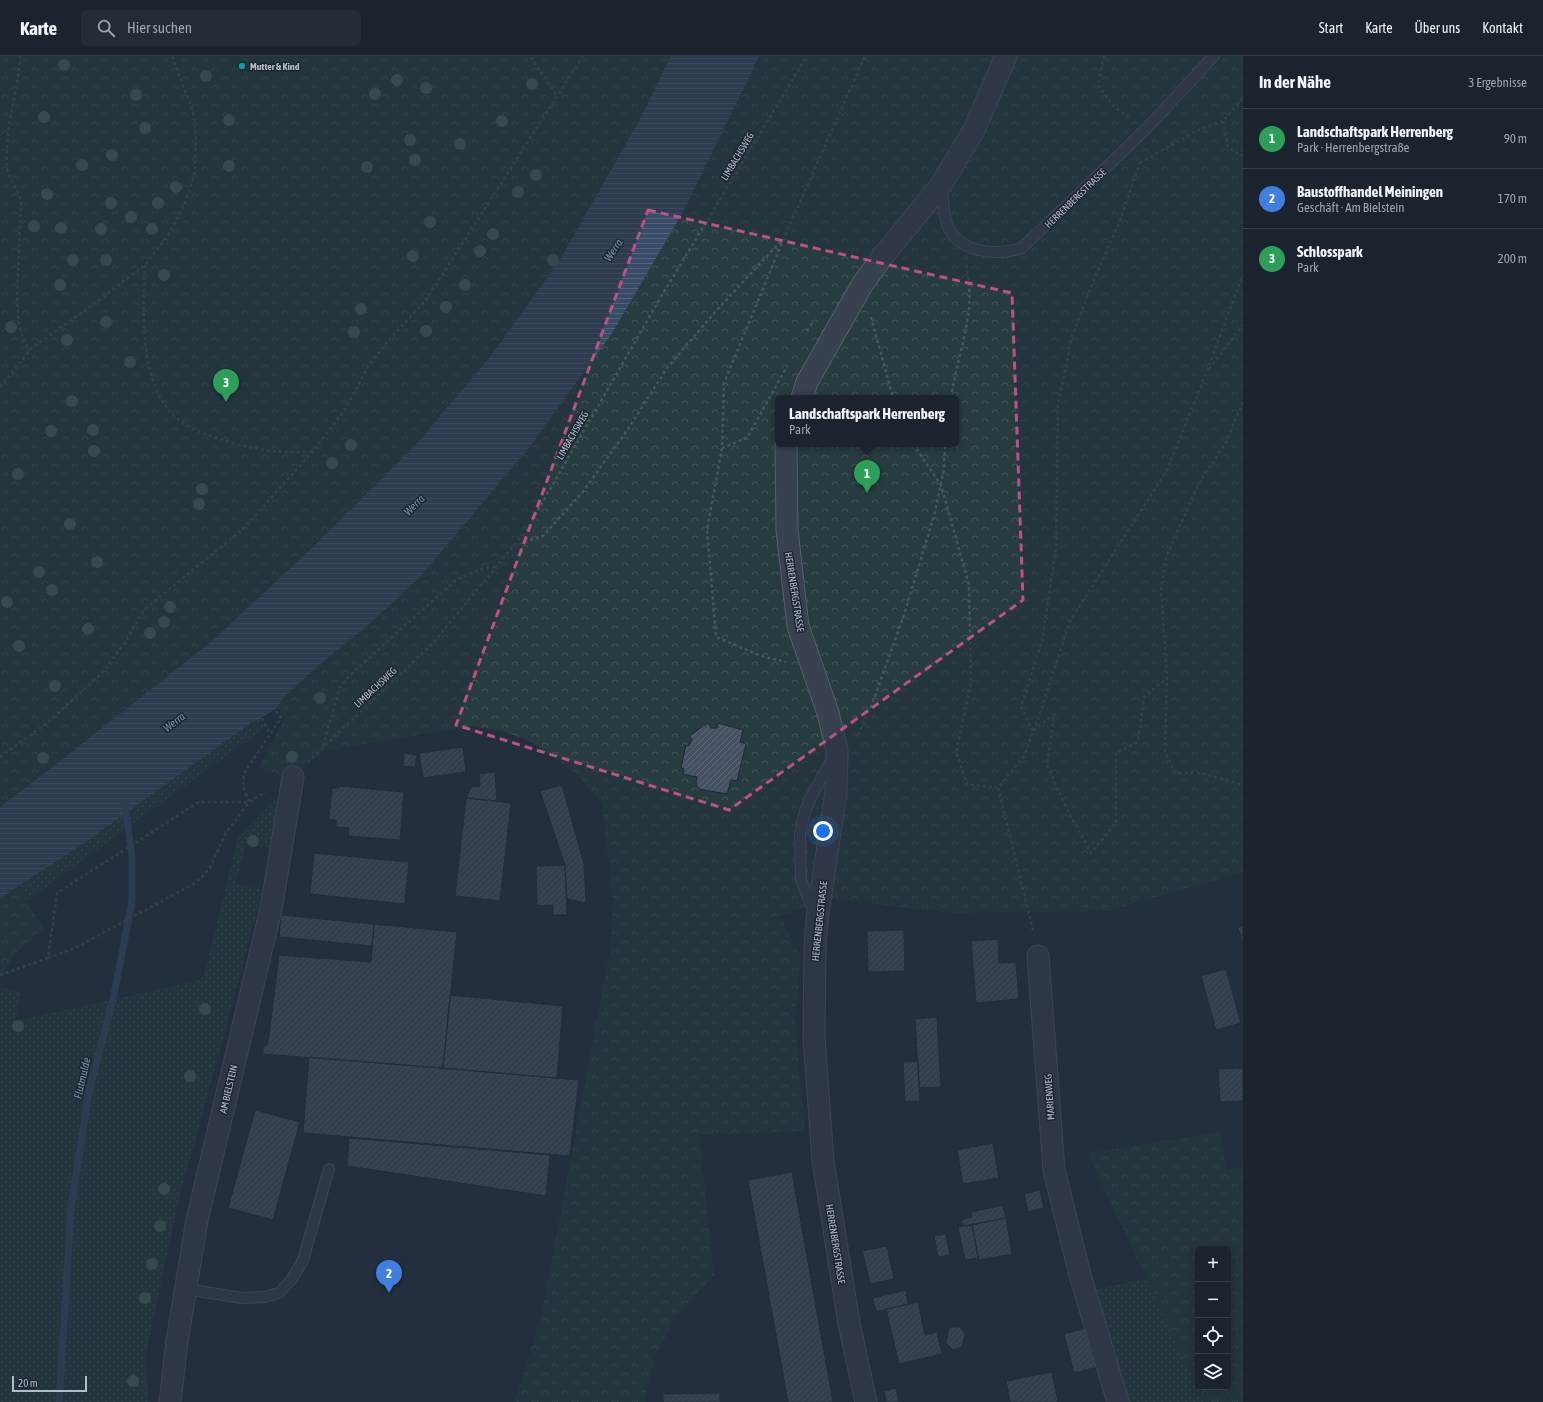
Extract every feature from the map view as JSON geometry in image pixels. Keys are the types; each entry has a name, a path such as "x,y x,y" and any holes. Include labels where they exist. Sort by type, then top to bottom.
{"street":[{"path":"803,395 807,382 862,285 883,256 942,185 974,130 1006,56"},
{"path":"993,88 1018,56"},
{"name":"HERRENBERGSTRASSE","path":"786,447 787,530 798,626 828,713 837,750 836,792 817,920 815,946 814,1038 823,1153 849,1323 866,1402"},
{"name":"AM BIELSTEIN","path":"170,1402 177,1341 197,1220 271,909 293,777"},
{"name":"MARIENWEG","path":"1038,956 1054,1170 1080,1275 1118,1402"}],"lane":[{"name":"HERRENBERGSTRASSE","path":"958,240 971,248 998,253 1010,252 1022,248 1146,129 1214,56"},
{"path":"942,185 944,211 948,226 958,240"},
{"path":"817,920 801,880 800,833 805,811 813,793 827,771 837,750"},
{"path":"186,1289 242,1298 264,1297 279,1293 292,1279 303,1260 329,1169"}],"path":[{"path":"20,56 19,72 7,133 7,168 10,178 19,191 21,200 17,299 18,324 24,341 30,351"},
{"path":"0,387 30,351 145,265 168,235 182,209 190,190 195,172 196,136 193,112 172,56"},
{"path":"0,757 47,723 103,672 124,644 144,610 244,528 313,451 345,410 367,368 386,342 426,300 583,56"},
{"name":"LIMBACHSWEG","path":"293,777 432,644 526,531 662,295 807,56"},
{"path":"761,656 716,637 707,530 722,448 724,383 784,238 865,56"},
{"path":"1104,56 1098,86 1114,107 1146,129"},
{"path":"531,58 557,96"},
{"path":"1033,731 1021,707 1042,641 1056,548 1058,405 1072,336 1095,277 1120,221 1140,163 1200,129 1223,121 1243,98"},
{"path":"1223,121 1228,148 1243,156"},
{"path":"513,547 543,536 582,492 628,429 667,368 715,312 784,238"},
{"path":"952,395 954,379 968,316 969,283 965,255 958,240"},
{"path":"145,265 143,303 150,372 162,401 173,414 207,436 232,443 263,450 292,453 313,451"},
{"path":"998,788 1025,755 1070,621 1166,470 1207,372 1240,278 1243,274"},
{"path":"862,285 892,395"},
{"path":"803,338 810,324 816,318"},
{"path":"1207,372 1243,325"},
{"path":"722,448 747,438 788,364"},
{"path":"1243,402 1226,442 1198,485 1167,555 1161,589 1167,678 1165,752 1175,773 1201,773 1243,785"},
{"path":"915,447 941,485 969,585 970,684 956,752 967,784 998,788"},
{"path":"837,750 855,742 872,704 903,618 934,516 941,485 945,447"},
{"path":"323,747 340,687 350,675 456,580 478,570 496,567"},
{"path":"1033,731 1054,714 1047,765 1069,813 1091,853 1116,823 1116,753 1138,742 1144,697 1167,678"},
{"path":"249,802 243,787 244,773 281,718 275,710"},
{"path":"262,718 270,733"},
{"path":"998,788 1029,910 1038,956"},
{"path":"48,958 57,893 199,802 249,802"},
{"path":"0,976 75,948 197,882 210,868 226,833 249,802"},
{"path":"0,972 8,972"}],"highlighted area":[{"path":"648,210 1012,293 1023,600 729,810 456,725"}],"green space":[{"path":"0,56 671,56 640,119 558,263 490,357 413,448 313,547 211,642 0,807"},
{"path":"759,56 1243,56 1243,872 1108,911 951,913 831,899 780,916 801,957 795,1021 805,1131 699,1135 714,1275 676,1316 655,1356 646,1392 646,1402 514,1402 541,1318 611,945 613,898 602,804 579,776 531,742 503,731 472,726 327,750 286,777 259,768 284,718 277,708 283,698 319,665 367,626 420,577 528,449 611,335 683,212"},
{"path":"260,719 265,728 26,902 17,888 83,844 251,723"},
{"name":"Flutmulde","path":"276,799 283,808 273,849 246,843 236,883 263,890 181,1189 145,1358 149,1402 0,1402 0,987 21,993 15,1021 197,981 204,976 238,838"},
{"path":"0,861 44,928 13,956 0,979"},
{"path":"1221,1132 1226,1170 1243,1167 1243,1402 1205,1402 1199,1390 1231,1390 1231,1246 1195,1246 1195,1381 1097,1174 1089,1153"},
{"path":"1146,1278 1195,1381 1195,1390 1199,1390 1205,1402 1128,1402 1095,1290"}],"water":[{"name":"Werra","path":"671,56 759,56 683,212 611,335 528,449 420,577 367,626 319,665 283,698 277,708 251,723 83,844 0,898 0,807 211,642 313,547 413,448 490,357 558,263 640,119"}],"building":[{"path":"708,723 711,728 717,728 718,723 743,730 740,742 746,744 737,781 731,780 727,794 699,789 696,783 697,777 683,774 684,769 681,768 686,745 689,746 692,739 689,736"},
{"path":"463,747 466,772 423,778 419,753"},
{"path":"404,753 417,755 415,767 403,766"},
{"path":"495,772 497,801 466,798 471,787 480,786 479,774"},
{"path":"562,785 584,864 586,903 567,899 565,865 540,791"},
{"path":"339,786 404,792 400,840 348,836 349,828 336,827 336,820 329,819 332,788 339,788"},
{"path":"466,798 511,803 500,901 455,896"},
{"path":"314,853 409,862 405,904 310,894"},
{"path":"565,865 567,915 553,915 553,905 537,906 536,866"},
{"path":"281,915 374,924 372,946 279,937"},
{"path":"374,924 457,932 443,1068 263,1054 263,1048 268,1043 279,955 371,962"},
{"path":"1243,926 1243,944 1238,928"},
{"path":"904,930 905,971 868,972 867,931"},
{"path":"998,939 999,963 1016,962 1019,999 976,1003 971,941"},
{"path":"1226,969 1241,1023 1216,1030 1201,976"},
{"path":"450,995 563,1006 557,1078 443,1068"},
{"path":"937,1017 941,1087 919,1088 915,1019"},
{"path":"309,1057 579,1080 570,1156 303,1133"},
{"path":"918,1061 920,1101 905,1102 903,1062"},
{"path":"1243,1068 1243,1101 1220,1102 1218,1069"},
{"path":"255,1110 300,1122 273,1220 228,1208"},
{"path":"349,1138 550,1155 546,1196 347,1166"},
{"path":"993,1143 999,1178 963,1184 957,1150"},
{"path":"792,1172 833,1402 788,1402 748,1180"},
{"path":"1040,1190 1044,1208 1028,1212 1024,1194"},
{"path":"1003,1205 1006,1218 963,1226 961,1220 972,1217 971,1212"},
{"path":"1006,1218 1012,1254 979,1260 972,1225"},
{"path":"972,1225 978,1258 965,1260 958,1227"},
{"path":"946,1234 950,1255 938,1257 934,1236"},
{"path":"887,1246 894,1279 870,1284 862,1251"},
{"path":"906,1290 908,1304 876,1312 873,1298"},
{"path":"918,1302 925,1335 937,1332 942,1354 899,1364 886,1309"},
{"path":"949,1327 960,1327 965,1334 962,1347 953,1350 946,1343"},
{"path":"1088,1328 1098,1367 1074,1373 1064,1334"},
{"path":"1052,1372 1058,1402 1010,1402 1006,1381"},
{"path":"896,1388 899,1402 886,1402 884,1391"},
{"path":"720,1393 720,1402 663,1402 663,1394"}],"waterway":[{"name":"Flutmulde","path":"59,1402 71,1208 89,1091 113,1000 132,901 132,857 125,803"}],"place":[{"name":"Mutter & Kind","path":"242,66"},
{"name":"Schlosspark","path":"226,402"},
{"name":"Landschaftspark Herrenberg","path":"867,493"},
{"name":"Baustoffhandel Meiningen","path":"389,1293"}]}
